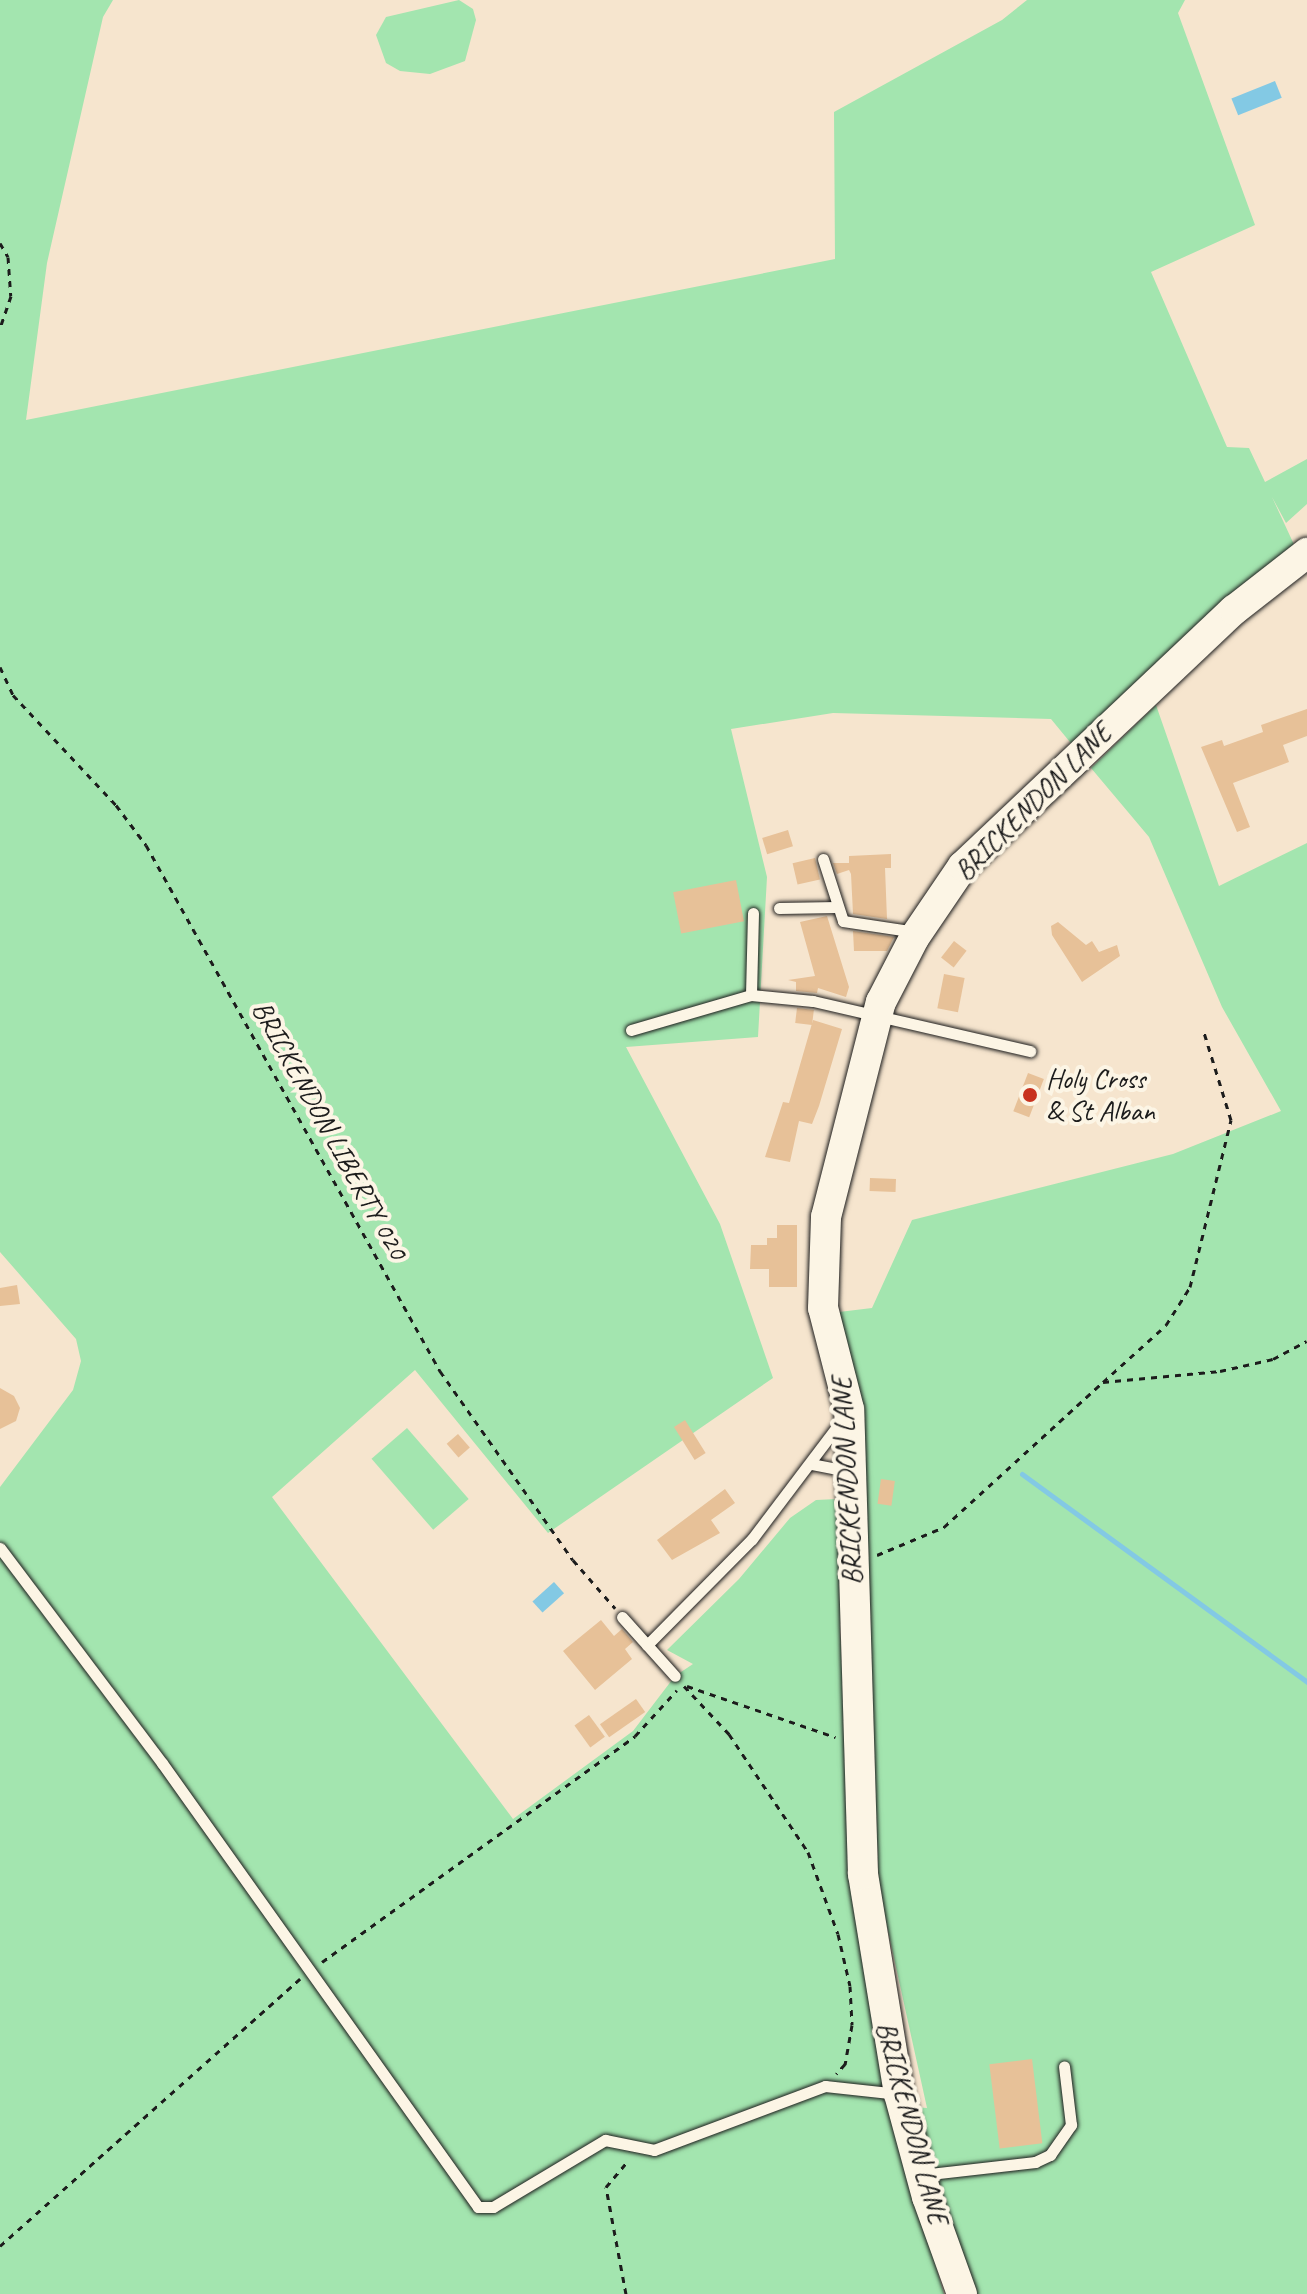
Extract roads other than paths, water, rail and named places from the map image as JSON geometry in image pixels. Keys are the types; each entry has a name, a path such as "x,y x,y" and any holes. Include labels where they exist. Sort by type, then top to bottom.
{"street":[{"name":"BRICKENDON LANE","path":"962,2294 921,2175 899,2094 863,1874 851,1564 849,1409 843,1369 823,1308 822,1261 834,1176 876,1018 914,938 974,855 1234,610 1307,553"}],"lane":[{"path":"823,859 843,921 909,931 914,938"},
{"path":"779,908 837,907"},
{"path":"751,995 753,913"},
{"path":"631,1030 751,995 813,1001 876,1018 1030,1051"},
{"path":"647,1645 732,1562 811,1464 849,1409"},
{"path":"811,1464 851,1473"},
{"path":"0,1548 310,1970 478,2207 493,2207 605,2140 654,2150 825,2086 899,2094"},
{"path":"622,1617 679,1680"},
{"path":"921,2175 1035,2162 1050,2155 1071,2125 1064,2066"}],"water":[{"path":"1275,81 1282,98 1238,115 1231,99"},
{"path":"554,1582 564,1593 542,1613 532,1601"}],"waterway":[{"path":"1022,1474 1307,1682"}],"place":[{"name":"Holy Cross & St Alban","path":"1030,1095"}]}
